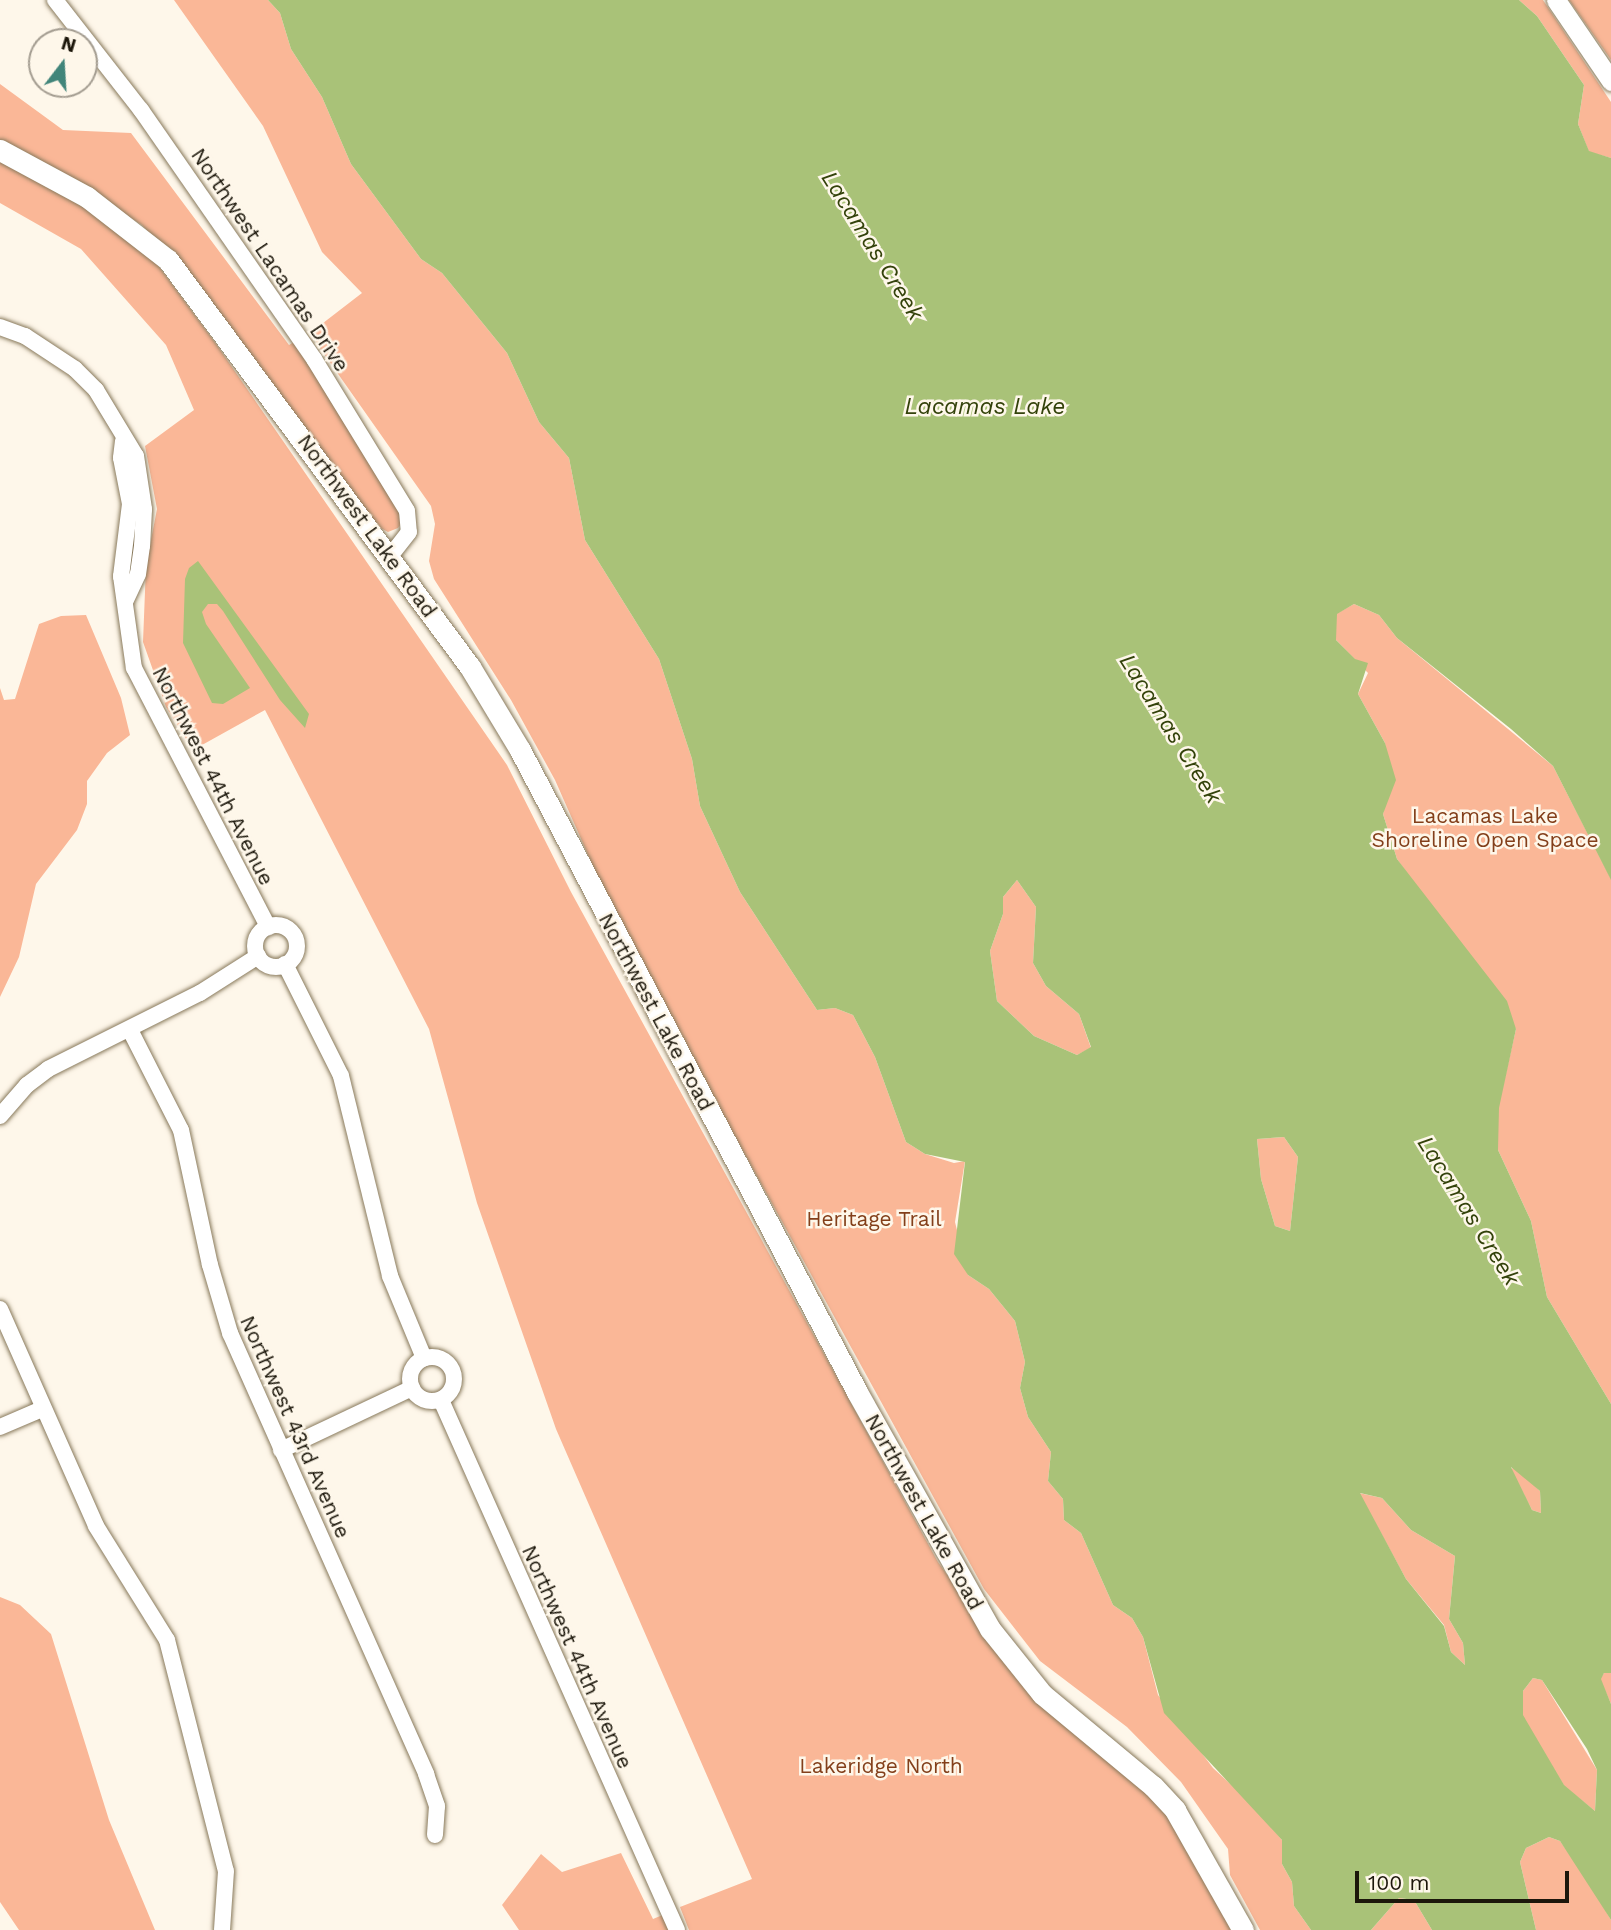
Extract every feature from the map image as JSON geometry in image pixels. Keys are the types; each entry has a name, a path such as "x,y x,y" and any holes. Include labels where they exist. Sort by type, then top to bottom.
{"main road":[{"name":"Northwest Lake Road","path":"0,150 88,197 168,261 470,667 520,750 844,1368 989,1629 1042,1694 1153,1786 1175,1810 1243,1930"}],"street":[{"name":"Northwest Lacamas Drive","path":"55,0 141,110 314,359 407,511 409,532 390,556"},
{"path":"1556,0 1611,81"},
{"name":"Northwest 44th Avenue","path":"0,327 25,335 75,369 96,390 123,441 136,456 144,509 138,574 125,600 126,631 142,686 268,927"},
{"path":"283,926 295,937 296,953 285,964 270,966 258,956 256,941 268,927 283,926"},
{"path":"0,1116 27,1085 48,1069 130,1030 258,956"},
{"path":"285,964 341,1076 390,1276 424,1358"},
{"name":"Northwest 43rd Avenue","path":"130,1030 181,1130 222,1311 426,1774 437,1806 435,1835"},
{"path":"0,1309 41,1409 96,1526 167,1640 226,1871 222,1930"},
{"path":"439,1357 452,1368 454,1385 441,1400 422,1399 412,1388 411,1373 424,1358 439,1357"},
{"path":"281,1450 412,1388"},
{"name":"Northwest 44th Avenue","path":"441,1400 677,1930"},
{"path":"0,1427 41,1409"}],"green space":[{"name":"Heritage Trail","path":"174,0 268,0 280,13 291,49 322,97 351,164 421,259 442,273 507,353 539,422 569,458 585,540 659,659 692,759 700,806 740,892 817,1010 835,1008 853,1015 875,1057 906,1142 925,1154 954,1163 965,1161 955,1222 968,1275 989,1289 1015,1321 1025,1362 1020,1388 1028,1417 1051,1452 1048,1481 1063,1499 1064,1520 1081,1533 1113,1605 1132,1618 1143,1637 1158,1695 1213,1768 1250,1802 1282,1840 1282,1864 1292,1882 1294,1906 1311,1930 1260,1930 1230,1875 1228,1849 1181,1782 1127,1727 1040,1661 984,1589 659,998 608,900 555,780 511,700 434,579 429,561 435,524 431,506 317,344 314,330 362,293 322,252 263,126"},
{"path":"1519,0 1543,0 1611,102 1611,158 1589,152 1578,124 1584,85 1537,16"},
{"path":"1569,0 1611,0 1611,60"},
{"path":"0,84 63,130 131,133 289,345 299,339 404,520 398,528 388,532 377,526 199,288 142,225 73,181 0,147"},
{"name":"Lakeridge North","path":"0,160 100,217 157,264 216,344 507,765 571,892 938,1562 1021,1680 1167,1811 1233,1930 689,1930 680,1907 752,1879 556,1429 477,1203 429,1029 265,710 193,750 166,707 143,642 146,566 157,509 145,446 194,410 166,345 81,249 0,203"},
{"name":"Lacamas Lake Shoreline Open Space","path":"1354,604 1379,615 1397,638 1553,766 1611,879 1611,1404 1547,1297 1531,1221 1498,1150 1498,1108 1516,1029 1397,859 1383,814 1388,790 1385,743 1358,694 1368,673 1336,640 1336,614"},
{"path":"86,615 121,698 130,735 107,753 87,781 87,804 77,830 36,884 19,957 0,997 0,688 4,700 15,699 39,624 61,616"},
{"path":"1017,880 1036,907 1033,963 1046,986 1079,1014 1091,1048 1077,1055 1034,1036 997,1001 990,951 1003,914 1003,897"},
{"path":"1284,1137 1298,1157 1290,1231 1275,1226 1261,1179 1257,1139"},
{"path":"1515,1467 1540,1491 1541,1513 1532,1510 1511,1469"},
{"path":"1359,1493 1382,1498 1411,1530 1455,1556 1449,1619 1463,1643 1465,1665 1451,1652 1444,1625 1406,1579"},
{"path":"0,1597 20,1605 51,1634 109,1820 155,1930 19,1930 0,1902"},
{"path":"1604,1673 1611,1673 1611,1704 1600,1679"},
{"path":"1533,1678 1542,1680 1597,1770 1595,1811 1564,1786 1522,1715 1523,1691"},
{"path":"1549,1837 1560,1841 1589,1882 1611,1920 1611,1930 1536,1930 1520,1862 1526,1848"},
{"path":"621,1853 653,1919 665,1914 675,1930 519,1930 502,1905 541,1854 562,1872"},
{"path":"1399,1898 1414,1900 1432,1930 1371,1930"}],"water":[{"name":"Lacamas Lake","path":"268,0 1519,0 1537,16 1584,85 1578,124 1589,151 1611,158 1611,880 1553,766 1511,729 1397,638 1379,615 1354,604 1337,614 1336,640 1355,659 1368,663 1358,694 1385,743 1396,780 1383,814 1397,859 1507,1001 1516,1029 1499,1108 1498,1150 1531,1221 1547,1297 1611,1404 1611,1673 1604,1673 1601,1679 1611,1704 1611,1920 1560,1841 1549,1837 1526,1848 1520,1862 1536,1930 1432,1930 1414,1900 1399,1898 1371,1930 1311,1930 1294,1906 1292,1882 1282,1864 1282,1840 1164,1713 1143,1637 1132,1618 1113,1605 1081,1533 1064,1520 1063,1499 1048,1481 1051,1452 1028,1417 1020,1388 1025,1362 1015,1321 989,1289 968,1275 954,1254 965,1162 925,1154 906,1142 875,1057 853,1015 835,1008 817,1010 740,892 700,806 692,759 659,659 585,540 569,458 539,422 507,353 442,273 421,259 351,164 322,97 291,49 280,13","holes":["1017,880 1036,907 1033,963 1046,986 1079,1014 1091,1047 1077,1055 1034,1036 997,1001 990,951 1003,914 1003,897","1284,1137 1298,1157 1290,1231 1275,1226 1261,1179 1257,1139","1511,1467 1540,1491 1541,1513 1532,1510","1360,1493 1382,1498 1411,1530 1455,1556 1449,1619 1463,1643 1465,1665 1451,1652 1444,1626 1406,1579","1533,1678 1542,1680 1587,1749 1597,1770 1595,1811 1564,1785 1523,1715 1523,1691"]},
{"path":"198,561 309,714 305,728 280,700 217,604 208,604 202,612 206,624 250,688 223,704 212,703 183,643 185,579 189,568"}],"water label":[{"name":"Lacamas Creek","path":"872,246"},
{"name":"Lacamas Creek","path":"1170,729"},
{"name":"Lacamas Creek","path":"1468,1211"}]}
